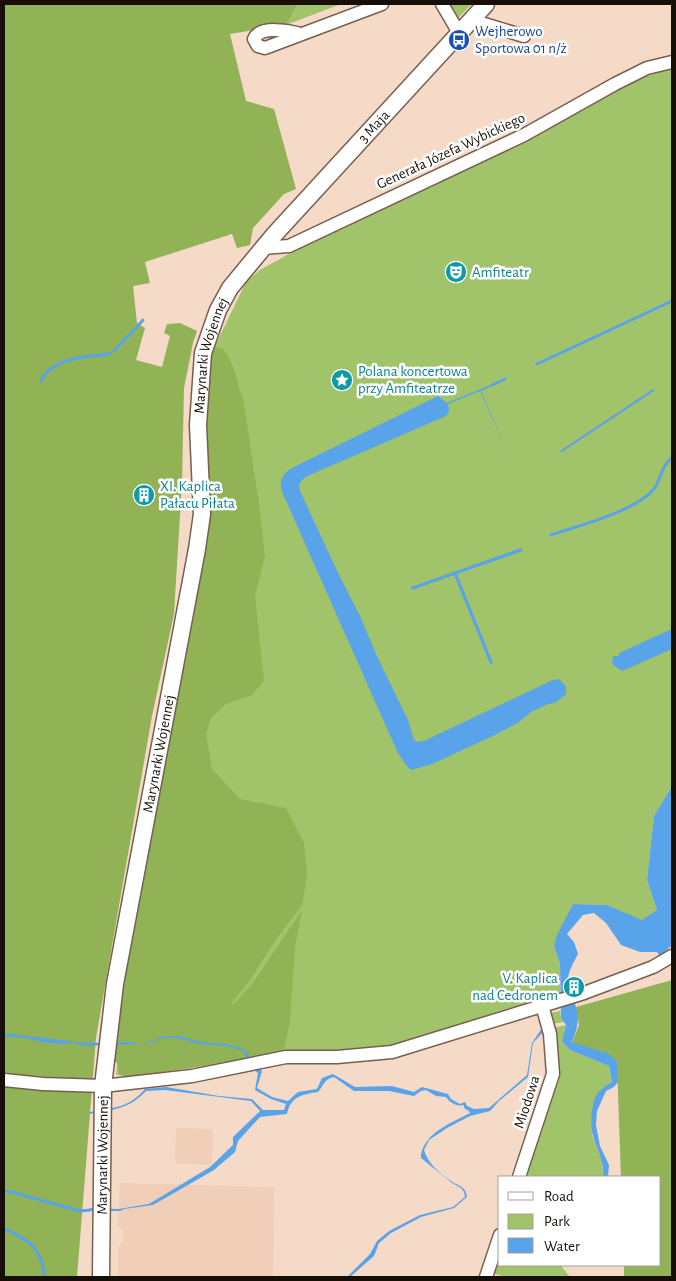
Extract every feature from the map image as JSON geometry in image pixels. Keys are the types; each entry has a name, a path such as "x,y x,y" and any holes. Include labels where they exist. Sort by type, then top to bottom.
{"main road":[{"name":"3 Maja","path":"262,248 486,4"},
{"name":"Marynarki Wojennej","path":"101,1277 103,1086 116,984 197,550 201,520 198,425 203,353 218,310 230,288 262,248"}],"street":[{"path":"301,34 382,4"},
{"path":"442,4 459,33"},
{"path":"471,20 524,36"},
{"name":"Generała Józefa Wybickiego","path":"262,248 289,246 524,135 647,68 672,62"},
{"path":"4,1080 43,1084 103,1086 192,1076 286,1057 337,1057 392,1052 584,993 644,970 672,956"},
{"name":"Miodowa","path":"519,1176 553,1074 550,1034 542,1005"},
{"path":"486,1277 498,1240"}],"shaded area":[{"path":"176,1128 211,1129 213,1131 212,1163 209,1165 175,1163"},
{"path":"120,1183 274,1187 273,1277 118,1277 118,1247 123,1241 123,1231 118,1226"}],"green space":[{"path":"4,4 298,4 286,25 230,34 246,101 274,109 296,189 284,194 253,228 250,245 237,248 232,234 145,262 150,283 133,286 137,323 145,328 136,360 162,367 170,336 164,333 167,324 180,323 197,331 184,388 182,482 174,614 152,716 96,1038 77,1277 4,1277"},
{"path":"298,4 341,4 286,25"},
{"path":"449,4 472,4 458,18"},
{"path":"672,68 672,786 654,816 647,880 657,910 642,921 607,905 573,904 554,946 560,964 560,995 390,1049 244,1057 116,1075 121,1024 161,817 213,350 246,282 260,270 312,241 635,80"},
{"path":"215,347 222,348 230,360 243,398 265,555 255,597 264,681 252,695 226,704 211,718 206,734 212,769 240,799 286,808 304,843 307,876 302,905 231,1004 234,1004 253,983 302,910 295,947 290,1021 283,1055 128,1077 119,1075 118,1064 113,1060 121,993 206,535 205,424 211,350"},
{"path":"672,980 672,1277 624,1277 624,1266 661,1266 661,1176 621,1176 617,1066 572,1043 579,1025 576,1007"},
{"path":"560,1011 564,1022 552,1024 550,1013"},
{"path":"566,1025 562,1041 570,1050 609,1066 612,1082 602,1089 592,1115 592,1135 602,1160 603,1176 523,1176 558,1069 553,1028"},
{"path":"498,1252 498,1266 562,1266 570,1277 506,1277 491,1273"}],"water":[{"path":"493,384 481,391 511,461 480,391 448,404 449,412 446,416 305,477 299,484 300,491 360,616 408,720 416,742 424,741 553,680 559,679 566,686 566,694 555,703 548,704 531,712 519,722 495,735 432,764 411,770 397,751 285,498 281,484 283,476 292,468 438,396 447,403"},
{"path":"653,389 654,391 562,452 560,451"},
{"path":"521,548 523,551 457,574 493,663 490,664 454,575 412,590 411,587"},
{"path":"672,629 672,649 622,671 612,664 613,656 619,656 619,653"},
{"path":"672,786 672,945 660,957 657,952 640,952 621,945 606,923 594,913 583,915 567,934 574,942 578,954 568,977 569,987 578,1016 577,1029 572,1042 609,1054 617,1062 618,1082 614,1087 606,1091 597,1111 596,1125 600,1146 609,1165 608,1176 603,1176 602,1161 592,1132 591,1117 596,1095 612,1082 609,1066 570,1050 562,1041 566,1025 561,1018 560,964 554,946 557,935 573,904 607,905 642,920 657,910 647,880 654,816"},
{"path":"542,1028 544,1031 533,1043 528,1077 490,1111 470,1116 447,1128 429,1140 424,1150 434,1167 463,1188 467,1197 454,1208 421,1217 391,1233 379,1243 374,1256 350,1277 347,1277 370,1254 377,1241 389,1231 420,1215 453,1207 465,1197 461,1188 452,1183 421,1158 424,1147 428,1140 434,1134 470,1113 464,1108 464,1105 454,1104 446,1097 436,1096 426,1090 414,1096 389,1091 354,1091 334,1077 326,1081 318,1092 298,1097 294,1100 287,1114 260,1117 238,1141 235,1152 214,1170 153,1205 120,1211 90,1211 90,1208 119,1209 149,1204 210,1167 233,1145 233,1137 260,1111 251,1101 165,1090 146,1091 133,1102 120,1108 89,1114 90,1112 127,1104 145,1089 166,1087 219,1096 252,1099 263,1110 284,1110 286,1104 271,1099 255,1090 258,1073 253,1069 245,1055 246,1053 240,1050 174,1038 165,1038 142,1045 165,1036 179,1036 201,1042 226,1044 241,1048 248,1052 248,1055 262,1071 257,1088 272,1097 288,1101 298,1092 317,1089 322,1078 333,1074 355,1087 392,1086 414,1092 422,1087 448,1094 451,1099 460,1104 465,1102 467,1106 474,1109 489,1108 527,1075 532,1043"},
{"path":"4,1033 84,1043 132,1042 140,1045 84,1046 75,1043 60,1044 4,1036"}],"waterway":[{"path":"537,364 672,301"},
{"path":"114,351 143,320"},
{"path":"41,381 50,370 62,362 110,353"},
{"path":"492,385 505,379"},
{"path":"551,535 605,517 645,498 656,486 668,461 672,458"},
{"path":"4,1190 80,1211 90,1210"},
{"path":"4,1228 27,1241 37,1251 45,1277"}],"place":[{"name":"Wejherowo Sportowa 01 n/ż","path":"459,40"},
{"name":"Amfiteatr","path":"456,272"},
{"name":"Polana koncertowa przy Amfiteatrze","path":"342,380"},
{"name":"XI. Kaplica Pałacu Piłata","path":"144,495"},
{"name":"V. Kaplica nad Cedronem","path":"574,987"}]}
